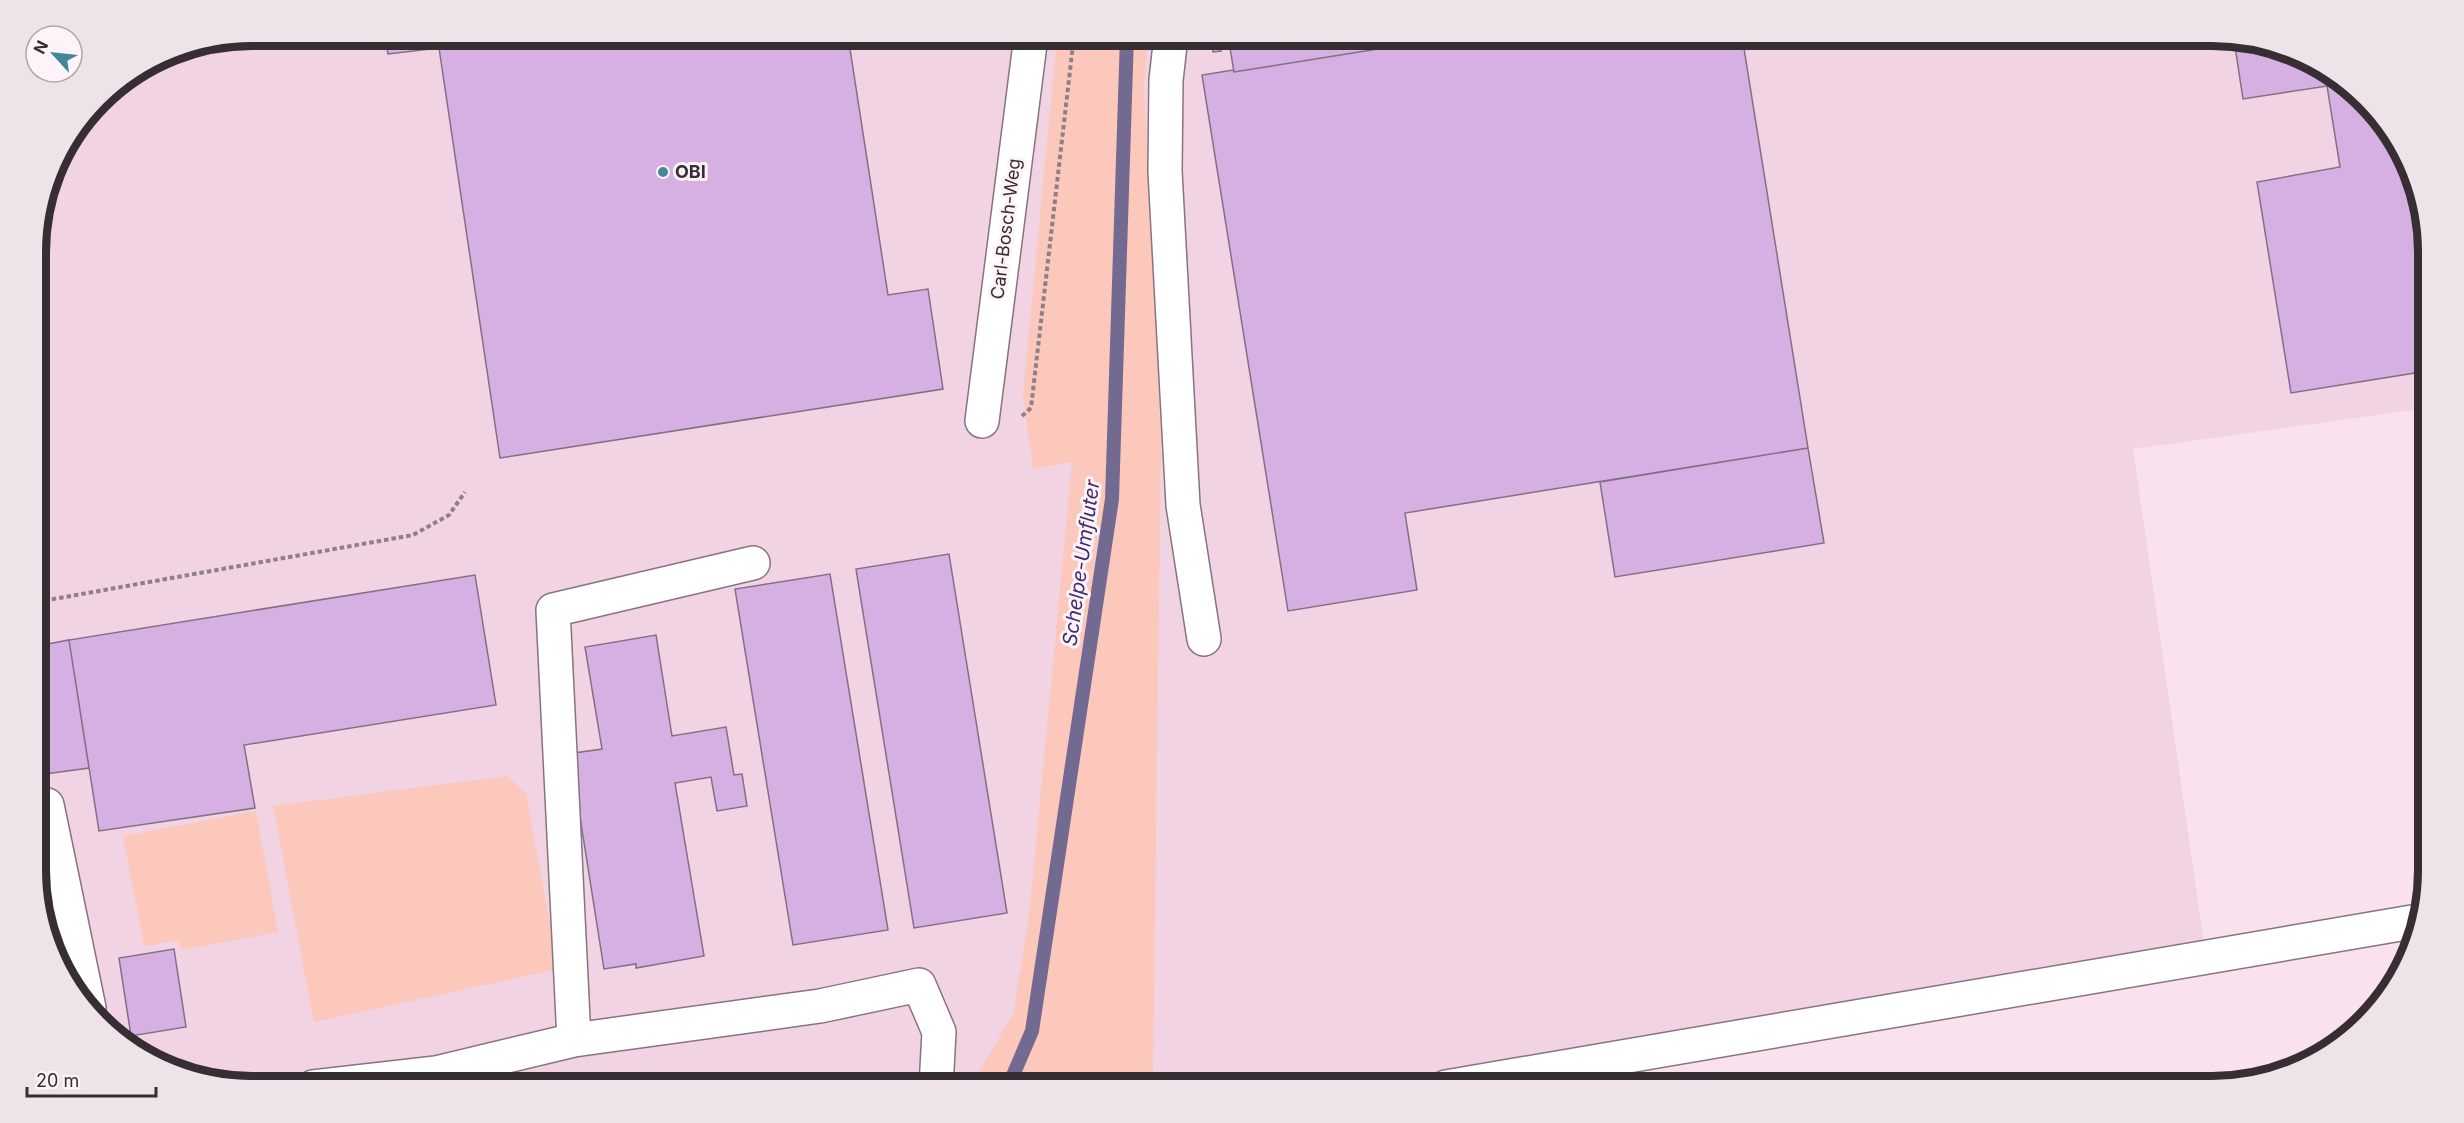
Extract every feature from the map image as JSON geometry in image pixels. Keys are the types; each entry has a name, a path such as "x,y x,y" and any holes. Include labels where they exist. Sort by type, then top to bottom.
{"street":[{"name":"Carl-Bosch-Weg","path":"982,421 1030,47"},
{"path":"1170,47 1166,80 1165,171 1183,505 1204,639"},
{"path":"574,1040 553,610 753,563"},
{"path":"47,805 84,988"},
{"path":"1510,1076 2411,922"},
{"path":"410,1076 436,1073 574,1040 820,1006 919,985 939,1032 937,1076"}],"path":[{"path":"982,421 1015,423 1031,408 1073,47"},
{"path":"46,600 413,535 449,516 465,492"}],"shaded area":[{"path":"2212,46 2252,50 2278,57 2315,74 2357,107 2375,127 2402,174 2416,226 2418,252 2418,409 2133,449 2204,944 1586,1076 239,1076 212,1073 186,1066 149,1049 127,1034 89,996 62,949 48,897 46,870 47,239 54,199 62,174 81,138 98,117 138,81 174,62 212,50 239,47"},
{"path":"1056,47 1147,47 1144,85 1161,443 1153,1073 1143,1076 976,1076 1013,1014 1029,917 1072,462 1033,469 1023,396"},
{"path":"507,776 526,793 558,969 314,1022 273,806"},
{"path":"256,811 278,932 181,950 178,940 144,946 123,836"}],"building":[{"path":"1230,46 1394,46 1234,72"},
{"path":"1394,46 1744,46 1808,448 1405,513 1417,590 1288,611 1202,75 1233,70 1234,72"},
{"name":"OBI","path":"387,47 850,47 888,295 928,289 943,389 500,458 439,48 388,54"},
{"path":"1212,47 1220,47 1221,51 1213,52"},
{"path":"2235,48 2278,57 2315,74 2357,107 2375,127 2390,150 2402,174 2416,226 2418,372 2291,393 2257,182 2340,167 2327,86 2243,99"},
{"path":"1808,448 1824,543 1615,577 1600,482"},
{"path":"949,554 1007,913 914,928 856,569"},
{"path":"830,574 888,930 793,945 735,589"},
{"path":"475,575 496,705 244,745 255,808 99,831 69,640"},
{"path":"656,635 672,736 726,727 734,775 742,774 747,806 717,811 711,777 675,783 704,956 636,968 636,964 604,969 571,760 574,753 602,749 585,647"},
{"path":"69,640 89,768 46,774 46,644"},
{"path":"174,949 186,1027 131,1036 119,958"}],"waterway":[{"name":"Schelpe-Umfluter","path":"1013,1076 1032,1031 1112,499 1127,47"}],"place":[{"name":"OBI","path":"663,172"}]}
